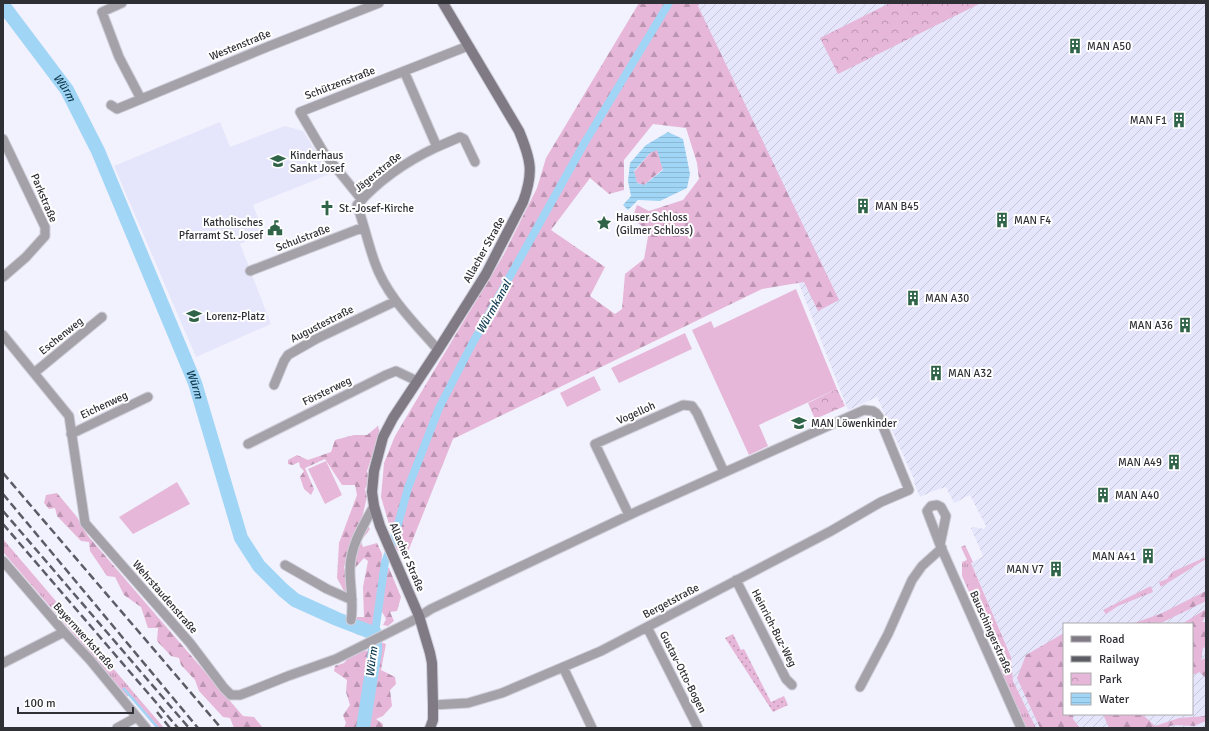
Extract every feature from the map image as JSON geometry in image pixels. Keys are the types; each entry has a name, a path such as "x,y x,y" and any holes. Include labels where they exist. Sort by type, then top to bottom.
{"street":[{"path":"122,3 102,12 119,57 141,98"},
{"name":"Westenstraße","path":"111,106 117,109 268,46 379,3"},
{"name":"Allacher Straße","path":"432,725 432,663 419,616 384,538 374,506 372,492 374,471 383,437 393,418 486,274 523,202 530,180 530,162 519,132 443,3"},
{"name":"Schützenstraße","path":"362,200 324,153 300,112 468,46"},
{"path":"404,71 437,147"},
{"name":"Jägerstraße","path":"438,350 396,301 375,264 357,205 390,174 413,159 460,137 464,139 475,162"},
{"name":"Parkstraße","path":"3,139 45,227 45,236 26,258 3,277"},
{"name":"Schulstraße","path":"250,271 364,227"},
{"name":"Augustestraße","path":"274,385 288,355 307,344 396,301"},
{"name":"Eschenweg","path":"34,373 102,317"},
{"name":"Wehrstaudenstraße","path":"3,335 69,416 85,523 190,643 231,695 240,695 336,659 412,621 419,616"},
{"name":"Försterweg","path":"248,444 386,374 396,371 417,381"},
{"name":"Eichenweg","path":"71,434 148,397"},
{"name":"Vogelloh","path":"629,515 595,444 683,405 692,406 697,413 724,472"},
{"name":"Bergetstraße","path":"433,706 455,704 502,693 601,651 831,531 881,502 909,490 884,427 876,413 873,411 864,410 724,472"},
{"path":"419,616 480,585 724,472"},
{"path":"351,620 352,600 350,569 356,541 374,506"},
{"name":"Bauschingerstraße","path":"860,687 888,634 912,580 922,566 941,547 1022,728"},
{"name":"Bayernwerkstraße","path":"3,561 90,660 146,728"},
{"path":"285,565 327,589 352,600"},
{"name":"Heinrich-Buz-Weg","path":"736,580 788,681 792,685"},
{"name":"Gustav-Otto-Bogen","path":"647,626 698,728"},
{"path":"3,663 64,632"},
{"path":"563,667 592,728"},
{"path":"117,728 137,717"}],"shaded area":[{"path":"692,3 1206,3 1206,728 1036,728 1013,681 1011,657 971,563 983,556 971,528 974,527 984,529 986,526 970,495 954,503 946,487 920,497 914,483 914,479 877,397 848,410 691,5"},
{"path":"220,122 230,147 285,126 303,131 330,174 253,205 264,234 240,244 271,324 196,357 114,166"}],"green space":[{"path":"639,3 700,3 698,6 839,300 818,311 804,282 762,289 453,439 405,559 396,548 381,497 384,463 395,436 503,256 537,188 546,158","holes":["653,124 686,128 697,163 699,179 683,200 649,211 637,205 632,219 649,231 644,259 625,274 622,309 615,314 590,296 605,267 551,230 590,178 609,194 624,190 624,160"]},
{"path":"890,3 981,3 838,74 820,38"},
{"path":"657,149 663,169 644,185 637,183 634,172 650,153"},
{"path":"796,289 837,389 759,425 768,446 749,455 692,330 711,321 714,328"},
{"path":"685,333 692,349 619,383 611,368"},
{"path":"594,376 601,390 567,407 560,393"},
{"path":"837,389 845,406 815,419 808,403"},
{"path":"378,426 380,433 367,471 369,481 365,489 367,497 361,522 367,524 370,529 361,541 363,547 377,543 382,554 381,568 389,568 401,597 397,611 390,612 394,621 388,626 383,625 386,619 381,610 378,619 370,627 363,626 358,635 351,630 356,617 364,617 363,587 368,561 364,558 355,568 346,562 344,567 350,588 348,591 344,591 337,578 339,543 357,495 355,485 342,485 325,459 305,468 314,489 311,495 304,489 300,477 304,471 300,467 299,462 293,465 288,464 288,460 297,455 308,460 331,452 335,440 354,435 367,435"},
{"path":"326,461 342,495 325,504 308,469"},
{"path":"177,482 190,504 133,534 119,517"},
{"path":"57,493 77,517 88,536 243,716 254,717 263,728 234,728 230,718 223,717 199,691 195,680 181,665 179,658 171,656 157,641 158,628 148,628 141,607 124,595 115,577 107,576 90,551 89,542 81,541 57,516 55,508 49,509 44,503 46,495"},
{"path":"3,539 164,728 156,728 130,696 127,696 3,552"},
{"path":"965,545 973,562 971,563 1011,657 1013,681 1036,728 1026,728 1000,671 999,659 962,576 962,562 967,560 961,547"},
{"path":"1206,557 1206,559 1161,587 1159,582 1167,579 1172,572"},
{"path":"1151,586 1153,592 1118,606 1106,614 1103,610"},
{"path":"1206,591 1206,601 1161,623 1134,623 1160,614"},
{"path":"1206,609 1206,615 1202,622 1206,622 1206,649 1203,647 1201,660 1206,658 1206,678 1199,672 1193,674 1193,623 1184,623"},
{"path":"733,634 741,650 744,649 771,702 784,696 788,705 773,712 725,638"},
{"path":"1063,634 1063,715 1073,715 1073,719 1080,728 1040,728 1017,678 1026,655"},
{"path":"380,642 386,644 381,670 395,677 396,684 390,690 392,706 383,716 376,719 383,724 383,728 344,728 346,723 343,715 350,705 346,692 347,680 334,671 335,666 344,663 352,653 371,650"},
{"path":"1103,715 1143,715 1155,726 1179,718 1206,716 1206,721 1194,726 1174,725 1164,728 1109,728"}],"water":[{"path":"668,132 683,139 690,174 687,188 660,201 638,200 628,210 623,205 631,196 628,181 630,163 646,145","holes":["657,150 663,170 644,185 637,183 634,171 650,153"]}],"waterway":[{"name":"Würmkanal","path":"375,633 385,562 394,539 408,488 439,408 471,346 585,142 669,3"},
{"name":"Würm","path":"3,5 67,90 98,151 195,383 241,538 259,566 295,600 337,619 375,633 375,651 363,728"},
{"path":"124,689 158,728"}],"railway":[{"path":"3,473 221,728"},
{"path":"3,494 198,728"},
{"path":"3,511 189,728"},
{"path":"3,524 178,728"},
{"path":"157,712 170,728"}],"place":[{"name":"MAN A50","path":"1075,46"},
{"name":"MAN F1","path":"1179,120"},
{"name":"Kinderhaus Sankt Josef","path":"278,161"},
{"name":"MAN B45","path":"863,206"},
{"name":"St.-Josef-Kirche","path":"327,208"},
{"name":"MAN F4","path":"1002,220"},
{"name":"Hauser Schloss (Gilmer Schloss)","path":"604,223"},
{"name":"Katholisches Pfarramt St. Josef","path":"275,228"},
{"name":"MAN A30","path":"913,298"},
{"name":"Lorenz-Platz","path":"194,316"},
{"name":"MAN A36","path":"1185,325"},
{"name":"MAN A32","path":"936,373"},
{"name":"MAN Löwenkinder","path":"799,423"},
{"name":"MAN A49","path":"1174,462"},
{"name":"MAN A40","path":"1103,495"},
{"name":"MAN A41","path":"1148,556"},
{"name":"MAN V7","path":"1056,569"}]}
